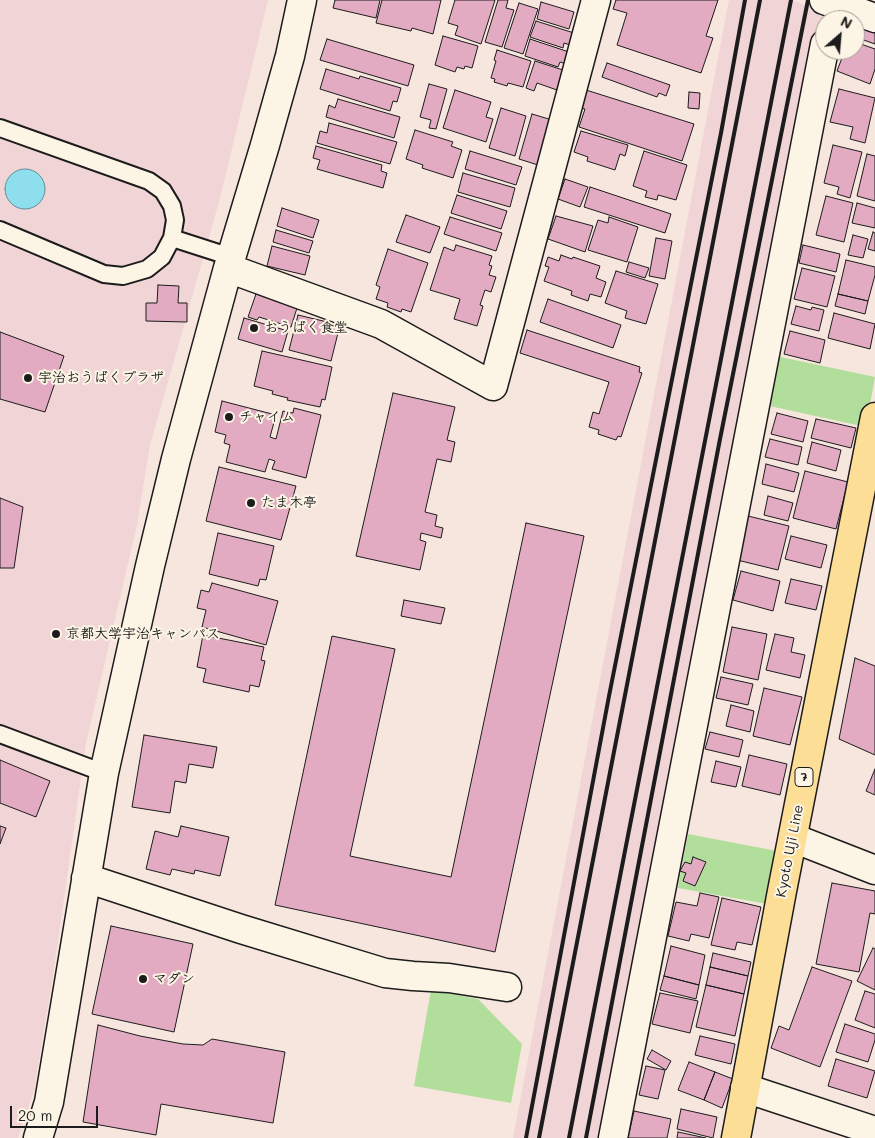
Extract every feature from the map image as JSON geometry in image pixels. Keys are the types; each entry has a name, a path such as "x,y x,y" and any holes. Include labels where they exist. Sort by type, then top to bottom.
{"main road":[{"name":"Kyoto Uji Line","path":"736,1138 793,838 869,478 875,417"}],"street":[{"path":"38,1138 49,1102 104,774 154,547 230,263 290,56 302,0"},
{"path":"230,263 381,324 493,386 596,0"},
{"path":"831,8 875,18"},
{"path":"613,1138 822,60"},
{"path":"793,838 875,870"},
{"path":"86,878 385,973 449,978 507,987"},
{"path":"745,1088 875,1131"}],"lane":[{"path":"0,128 149,181 163,191 172,206 175,220 172,238 162,257 147,269 123,276 104,274 0,230"},
{"path":"172,238 230,263"},
{"path":"0,734 104,774"}],"shaded area":[{"name":"京都大学宇治キャンパス","path":"0,0 268,0 219,202 150,445 137,525 86,743 53,976 34,1091 18,1138 0,1138"},
{"path":"729,0 790,0 819,10 815,10 816,60 668,809 599,1138 513,1138"}],"green space":[{"path":"776,356 875,377 866,427 765,405"},
{"path":"688,834 777,851 767,904 678,888"},
{"path":"431,990 478,999 522,1044 511,1103 414,1086"}],"water":[{"path":"25,169 39,175 45,189 39,203 25,209 11,203 5,189 11,175"}],"building":[{"path":"335,0 380,0 376,18 333,8"},
{"path":"382,0 441,0 433,34 412,28 411,31 376,23"},
{"path":"455,0 495,0 481,44 455,35 458,26 448,23"},
{"path":"498,0 508,0 506,8 514,10 502,47 485,42"},
{"path":"616,0 718,0 706,36 713,38 701,73 617,45 627,13 613,9"},
{"path":"541,2 574,12 569,29 537,19"},
{"path":"519,3 538,9 523,54 504,48"},
{"path":"536,21 574,33 570,45 564,43 563,48 530,37"},
{"path":"865,27 875,30 875,44 865,40"},
{"path":"443,36 478,46 472,68 465,66 464,69 457,67 455,72 435,65"},
{"path":"327,39 414,65 408,86 320,60"},
{"path":"530,39 569,52 566,64 560,62 558,67 525,56"},
{"path":"865,46 875,49 875,69 870,84 837,71 841,60 865,60"},
{"path":"497,50 531,61 523,87 508,83 507,86 494,82 495,79 491,78"},
{"path":"535,61 563,70 557,90 537,83 534,91 526,88"},
{"path":"607,63 670,85 666,96 659,93 657,97 602,77"},
{"path":"326,69 359,79 360,76 401,88 397,102 393,101 390,111 320,89"},
{"path":"429,84 447,89 436,129 429,128 431,120 420,117"},
{"path":"839,89 875,98 865,143 850,139 853,127 830,122"},
{"path":"455,90 491,102 486,117 493,119 486,142 443,128"},
{"path":"586,90 694,124 682,161 579,127 585,109 580,108"},
{"path":"689,92 700,93 699,109 688,108"},
{"path":"338,99 400,117 394,138 326,117 329,105 335,108"},
{"path":"501,108 526,116 515,156 489,148"},
{"path":"532,114 552,120 538,165 519,159"},
{"path":"329,123 397,142 390,164 317,143 320,131 327,133"},
{"path":"415,130 453,142 451,146 462,150 453,178 422,168 423,165 406,159"},
{"path":"581,131 628,145 625,156 620,154 615,170 587,161 588,157 574,152"},
{"path":"833,145 862,152 850,198 837,194 839,187 824,183"},
{"path":"316,146 382,165 381,171 387,173 383,188 317,169 320,160 313,158"},
{"path":"470,151 522,167 516,185 465,169"},
{"path":"644,151 687,165 676,200 658,195 657,200 645,197 647,191 633,186"},
{"path":"867,154 875,156 875,201 857,196"},
{"path":"463,173 515,188 510,207 458,192"},
{"path":"565,179 588,187 580,207 558,199"},
{"path":"590,187 671,214 665,233 584,207"},
{"path":"457,195 507,211 501,229 451,213"},
{"path":"826,196 853,203 844,242 816,235"},
{"path":"857,203 875,208 875,228 852,223"},
{"path":"282,208 319,220 313,238 277,226"},
{"path":"406,215 440,227 430,253 396,242"},
{"path":"556,216 593,226 585,252 548,239"},
{"path":"450,217 502,233 496,251 444,234"},
{"path":"609,217 638,227 627,262 588,250 598,220 608,223"},
{"path":"276,230 313,241 309,253 273,242"},
{"path":"873,232 875,233 875,251 868,249"},
{"path":"853,235 868,239 863,258 848,255"},
{"path":"656,238 672,241 665,279 649,276"},
{"path":"456,245 492,256 489,265 492,266 489,275 496,277 491,292 485,290 480,305 483,306 477,326 454,319 460,299 430,290 444,247 454,251"},
{"path":"803,245 840,254 836,272 799,263"},
{"path":"272,246 310,256 305,275 267,266"},
{"path":"388,249 428,263 411,312 402,309 401,312 387,307 388,303 376,299 380,287 376,285"},
{"path":"561,255 600,266 596,278 606,282 601,297 590,294 588,301 571,295 572,291 544,281 549,267 545,266 548,257 559,261"},
{"path":"846,260 875,267 875,275 868,301 838,294"},
{"path":"629,262 649,268 645,278 626,272"},
{"path":"802,268 835,276 827,307 794,299"},
{"path":"616,271 658,284 646,324 625,318 627,311 605,303"},
{"path":"158,285 179,286 178,303 187,303 187,322 146,321 146,303 157,303"},
{"path":"256,294 297,308 291,327 259,317 257,320 248,317"},
{"path":"838,294 868,301 865,314 835,306"},
{"path":"548,299 621,325 613,348 540,322"},
{"path":"796,306 811,310 812,307 824,310 819,331 791,324"},
{"path":"834,313 875,324 870,349 828,338"},
{"path":"298,315 340,325 331,361 289,350"},
{"path":"244,318 288,331 282,352 238,339"},
{"path":"527,330 640,367 639,372 642,373 621,437 618,436 616,440 598,434 599,430 589,427 593,412 599,414 609,382 520,353"},
{"path":"790,331 825,340 820,363 784,354"},
{"name":"宇治おうばくプラザ","path":"0,332 64,356 45,412 0,399"},
{"path":"262,351 332,367 325,400 322,399 320,407 287,400 288,398 272,394 273,391 254,386"},
{"path":"393,393 455,407 447,440 455,442 451,462 437,459 425,512 437,515 435,526 443,528 441,538 421,533 420,540 426,542 420,570 356,556"},
{"path":"222,401 276,415 270,437 276,439 283,411 293,413 294,408 321,415 306,478 272,469 275,461 269,459 265,472 226,462 230,445 224,443 226,435 215,432"},
{"path":"777,413 808,421 803,442 771,434"},
{"path":"816,419 856,428 851,448 811,438"},
{"path":"770,439 802,447 798,465 765,457"},
{"path":"812,442 841,450 836,471 807,463"},
{"path":"766,464 799,473 794,492 762,484"},
{"name":"たま木亭","path":"219,467 296,486 281,540 206,521"},
{"path":"805,471 848,482 836,529 793,518"},
{"path":"768,496 793,503 788,521 764,515"},
{"path":"0,498 23,507 14,568 0,568"},
{"path":"748,516 789,526 778,570 737,560"},
{"path":"526,523 584,536 495,952 275,905 332,636 395,649 350,856 451,877"},
{"path":"218,533 274,546 266,580 260,579 258,586 209,574"},
{"path":"791,536 827,545 821,568 785,559"},
{"path":"741,571 780,581 773,611 733,600"},
{"path":"791,579 822,586 816,610 785,603"},
{"path":"212,583 278,601 266,645 202,627 206,610 197,608 201,590 209,592"},
{"path":"404,600 445,608 441,624 401,616"},
{"path":"732,627 767,634 758,680 723,672"},
{"path":"775,634 794,638 791,652 805,655 800,678 766,670"},
{"path":"203,635 264,647 261,660 265,661 259,687 250,685 249,692 203,682 206,669 197,667"},
{"path":"855,658 875,666 875,755 839,739"},
{"path":"721,677 753,684 748,705 716,698"},
{"path":"764,688 802,697 790,745 753,736"},
{"path":"731,705 754,711 750,732 726,726"},
{"path":"710,732 743,740 739,757 705,749"},
{"path":"144,735 217,747 213,768 189,764 186,783 175,781 170,813 132,807"},
{"path":"749,755 787,764 780,795 742,786"},
{"path":"0,760 50,781 36,817 0,803"},
{"path":"716,761 741,767 736,787 711,782"},
{"path":"875,769 875,795 866,791"},
{"path":"0,826 6,828 0,844"},
{"path":"181,826 229,837 220,876 195,870 194,874 172,869 170,875 146,869 155,831 178,837"},
{"path":"693,857 706,862 695,886 683,881 686,873 680,871 685,862 691,864"},
{"path":"832,883 875,891 875,914 870,913 859,972 816,964"},
{"path":"700,893 719,897 709,938 691,934 689,941 668,936 676,902 697,906"},
{"path":"722,898 761,907 752,945 737,942 735,950 711,945"},
{"name":"マダン","path":"111,926 193,944 174,1032 92,1014"},
{"path":"671,946 705,955 699,985 664,976"},
{"path":"873,948 875,949 875,990 857,981"},
{"path":"713,953 751,962 748,976 710,967"},
{"path":"710,967 748,976 744,994 706,985"},
{"path":"812,967 852,981 820,1067 771,1048 779,1026 789,1030"},
{"path":"664,976 699,985 696,999 660,990"},
{"path":"706,985 744,994 735,1036 696,1027"},
{"path":"865,991 875,994 875,1028 855,1020"},
{"path":"660,993 698,1001 690,1033 652,1024"},
{"path":"845,1024 875,1034 868,1062 836,1052"},
{"path":"98,1025 140,1036 183,1044 203,1045 212,1039 285,1052 273,1123 161,1104 156,1135 83,1122"},
{"path":"700,1036 735,1044 731,1064 695,1055"},
{"path":"652,1050 671,1061 666,1070 647,1059"},
{"path":"836,1059 875,1071 867,1098 828,1086"},
{"path":"689,1062 715,1072 704,1100 678,1090"},
{"path":"646,1066 665,1070 658,1099 639,1095"},
{"path":"715,1072 733,1079 722,1108 704,1100"},
{"path":"681,1109 717,1117 713,1138 677,1129"},
{"path":"634,1111 671,1119 667,1138 628,1138"},
{"path":"678,1132 706,1138 677,1138"}],"railway":[{"path":"526,1138 609,696 721,133 745,0"},
{"path":"539,1138 760,0"},
{"path":"569,1138 791,0"},
{"path":"586,1138 720,439 808,0"}],"place":[{"name":"おうばく食堂","path":"254,328"},
{"name":"宇治おうばくプラザ","path":"28,378"},
{"name":"チャイム","path":"229,417"},
{"name":"たま木亭","path":"251,503"},
{"name":"京都大学宇治キャンパス","path":"56,634"},
{"name":"マダン","path":"143,979"}]}
